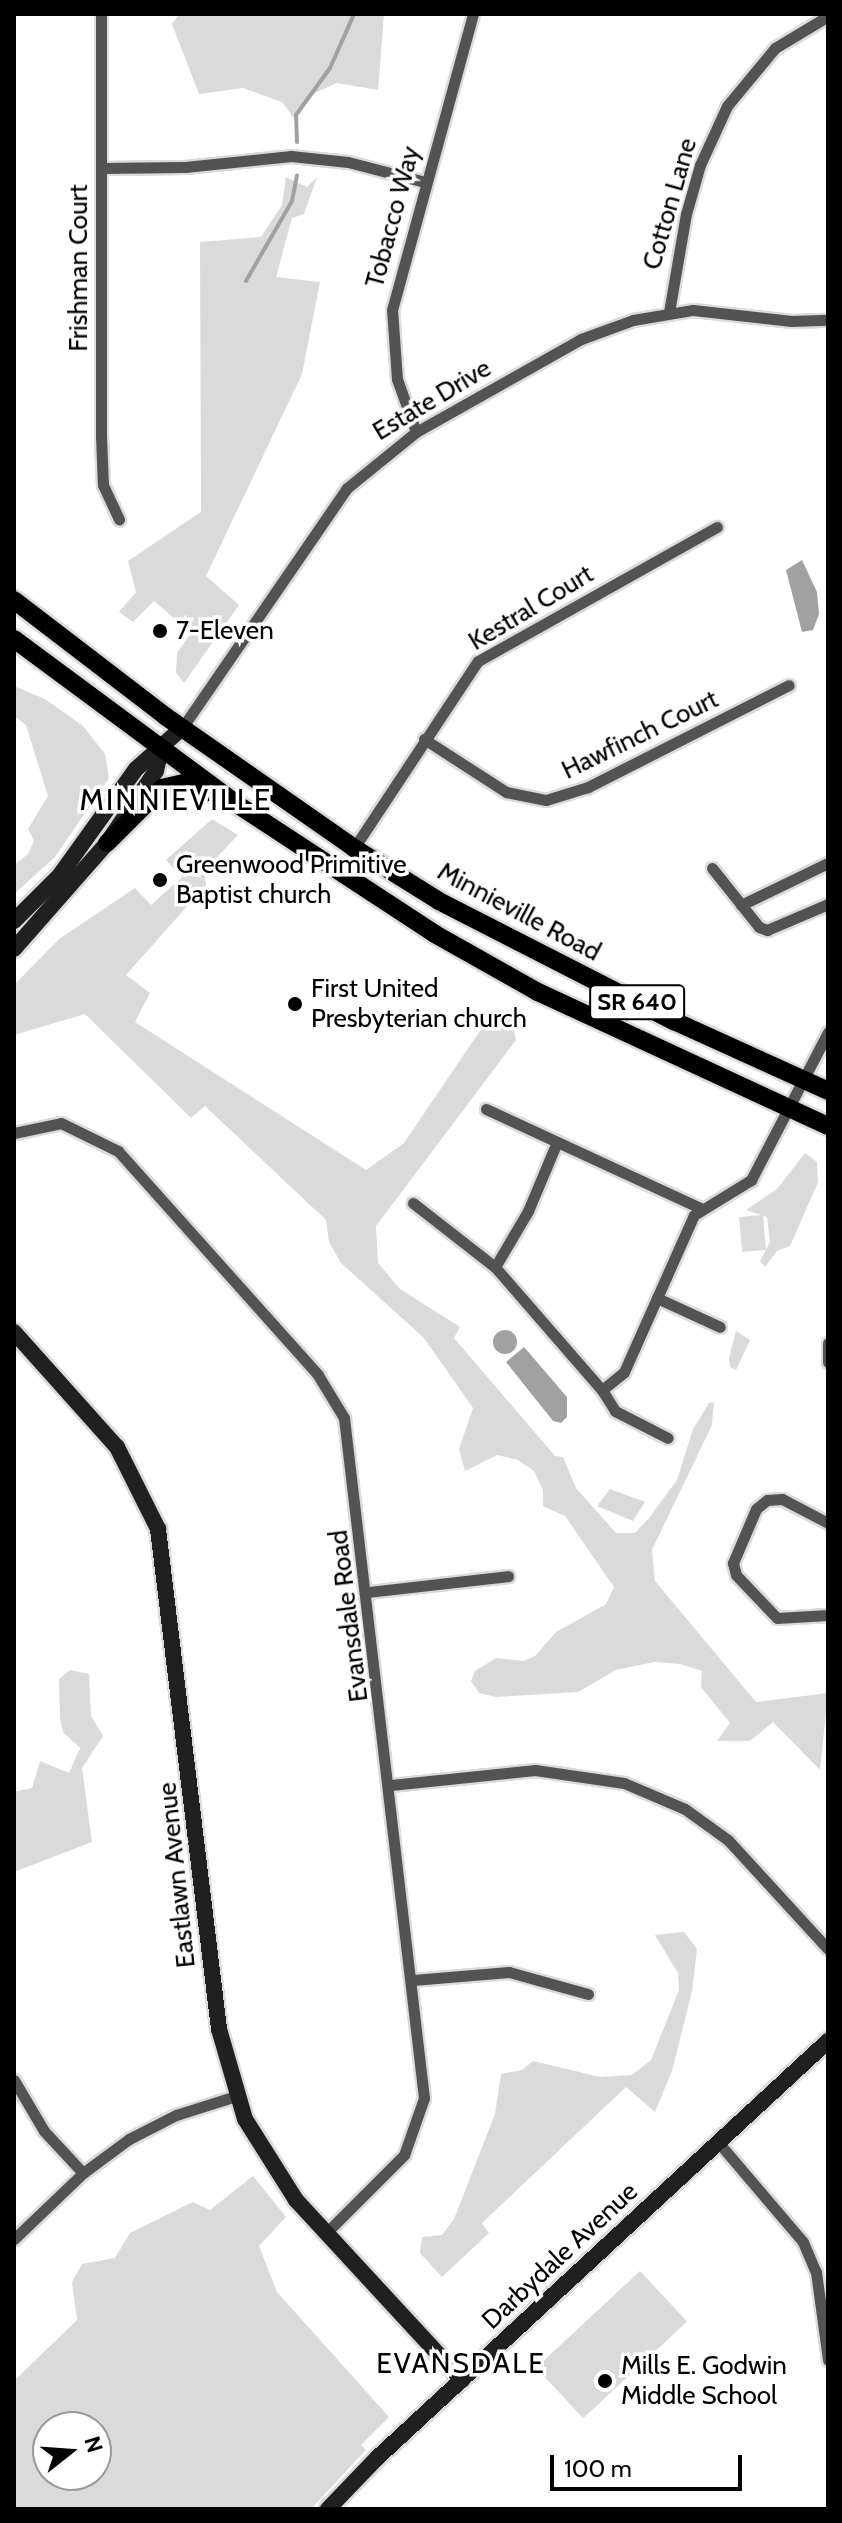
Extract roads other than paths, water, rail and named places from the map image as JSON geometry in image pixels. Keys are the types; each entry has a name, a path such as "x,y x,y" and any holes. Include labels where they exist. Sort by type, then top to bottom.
{"main road":[{"name":"Minnieville Road","path":"14,600 182,728 354,848 512,940 828,1091"},
{"name":"SR 640","path":"14,639 161,750 343,877 500,971 828,1126"},
{"path":"107,843 147,798 171,784 189,784 238,805"}],"street":[{"name":"Frishman Court","path":"101,14 103,485 119,519"},
{"name":"Tobacco Way","path":"416,432 397,379 391,333 396,286 473,14"},
{"name":"Cotton Lane","path":"669,312 686,214 727,106 775,48 828,16"},
{"path":"101,168 185,167 291,156 348,162 425,182"},
{"name":"Estate Drive","path":"182,728 347,488 416,432 581,339 669,312 828,320"},
{"name":"Kestral Court","path":"354,848 468,673 491,651 717,527"},
{"name":"Hawfinch Court","path":"424,739 506,792 546,800 588,787 789,685"},
{"path":"14,921 60,875 136,769 161,750 182,728"},
{"path":"14,949 107,843 156,771 161,750"},
{"path":"741,905 828,863"},
{"path":"712,868 741,905 767,930 828,904"},
{"path":"602,1390 624,1372 700,1208 748,1185 828,1032"},
{"path":"486,1109 700,1208"},
{"name":"Evansdale Road","path":"14,1133 61,1123 118,1151 328,1387 349,1437 424,2081 418,2126 393,2171 326,2233"},
{"path":"495,1267 528,1211 557,1142"},
{"path":"413,1203 495,1267 602,1390 615,1411 668,1438"},
{"path":"657,1298 720,1327"},
{"name":"Eastlawn Avenue","path":"14,1332 117,1447 158,1529 219,2029 236,2096 277,2175 326,2233 462,2380"},
{"path":"828,1343 828,1362"},
{"path":"826,1517 782,1499 767,1500 756,1509 733,1563 736,1575 777,1618 828,1615"},
{"path":"368,1592 508,1576"},
{"path":"391,1785 535,1770 624,1783 685,1809 728,1840 828,1949"},
{"path":"413,1980 509,1972 588,1994"},
{"name":"Darbydale Avenue","path":"328,2509 462,2380 828,2041"},
{"path":"14,2080 44,2131 83,2173"},
{"path":"14,2239 83,2173 149,2127 236,2096"},
{"path":"718,2142 803,2242 818,2281 828,2360"}],"waterway":[{"path":"297,142 296,115 330,68 354,14"},
{"path":"246,281 292,201 297,175"}],"place":[{"name":"7-Eleven","path":"160,631"},
{"name":"Greenwood Primitive Baptist church","path":"160,880"},
{"name":"First United Presbyterian church","path":"295,1004"},
{"name":"Mills E. Godwin Middle School","path":"605,2381"}],"district":[{"name":"MINNIEVILLE","path":"176,800"},
{"name":"EVANSDALE","path":"461,2363"}]}
